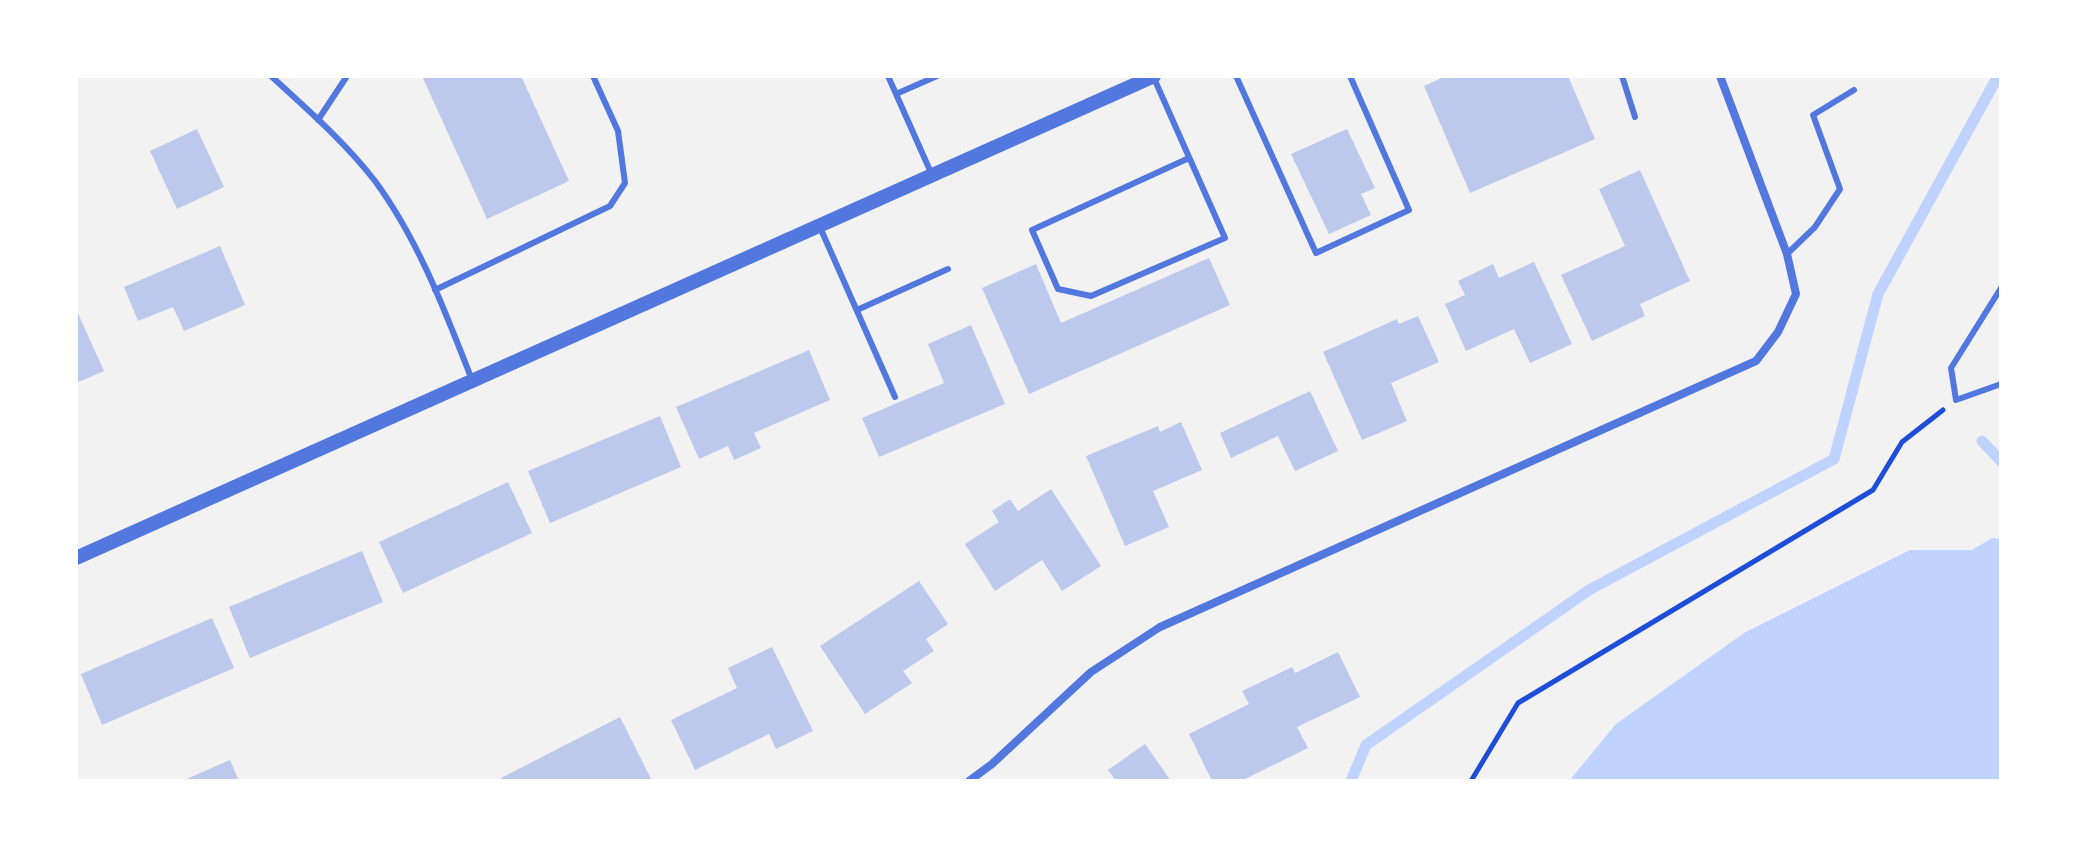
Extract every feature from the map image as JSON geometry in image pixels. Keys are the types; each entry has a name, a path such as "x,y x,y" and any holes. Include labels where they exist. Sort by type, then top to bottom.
{"street":[{"path":"969,781 992,764 1091,672 1160,627 1756,361 1778,332 1796,294 1787,254 1720,76"},
{"path":"76,558 1148,77"}],"lane":[{"path":"271,76 329,129 375,181 418,250 472,380"},
{"path":"318,120 347,76"},
{"path":"435,290 610,206 625,183 618,131 593,76"},
{"path":"888,76 932,175"},
{"path":"896,94 937,76"},
{"path":"1236,76 1316,253 1409,210 1350,76"},
{"path":"1622,76 1635,117"},
{"path":"1148,77 1189,158 1225,238 1091,296 1058,289 1032,230 1189,158"},
{"path":"1787,254 1815,227 1840,189 1813,115 1854,90"},
{"path":"819,225 895,397"},
{"path":"857,310 948,269"},
{"path":"2001,288 1951,368 1956,400 2001,384"}],"path":[{"path":"1471,781 1518,703 1873,490 1902,442 1956,400"}],"water":[{"path":"1992,538 2001,539 2001,781 1569,781 1616,724 1744,633 1910,550 1972,550"}],"building":[{"path":"422,76 521,76 569,181 487,219"},
{"path":"1446,76 1568,76 1595,139 1470,193 1424,86"},
{"path":"197,129 224,187 177,209 150,151"},
{"path":"1347,129 1375,188 1361,194 1371,215 1329,234 1291,154"},
{"path":"1640,170 1690,281 1640,304 1645,316 1592,341 1561,275 1625,246 1599,189"},
{"path":"220,246 245,305 184,331 173,307 138,321 124,287"},
{"path":"1209,258 1230,305 1029,394 982,288 1036,264 1061,323"},
{"path":"1534,262 1572,344 1530,363 1514,329 1466,351 1445,304 1465,295 1458,281 1493,264 1499,278"},
{"path":"76,309 104,371 76,383"},
{"path":"1418,316 1439,362 1391,383 1407,421 1362,440 1323,352 1397,319 1399,324"},
{"path":"971,325 1005,404 879,457 862,418 944,383 928,344"},
{"path":"809,350 830,400 754,433 761,448 734,460 728,446 699,459 676,407"},
{"path":"1310,391 1338,451 1295,471 1278,436 1231,458 1220,433"},
{"path":"660,416 681,467 550,523 528,471"},
{"path":"1181,422 1202,470 1153,491 1169,527 1125,546 1086,456 1158,426 1160,432"},
{"path":"508,482 532,533 403,593 379,542"},
{"path":"1051,489 1101,566 1062,591 1042,560 995,591 965,544 999,522 992,511 1010,499 1018,511"},
{"path":"362,551 383,602 250,658 229,607"},
{"path":"919,581 948,624 926,639 934,651 903,671 912,683 865,714 820,646"},
{"path":"212,618 234,668 102,725 81,674"},
{"path":"772,647 813,731 776,749 769,734 695,770 671,720 737,688 728,668"},
{"path":"1338,652 1360,697 1297,727 1308,748 1241,781 1212,781 1189,734 1249,704 1242,691 1292,667 1295,673"},
{"path":"620,717 652,781 502,781 501,778"},
{"path":"1145,744 1171,781 1116,781 1108,770"},
{"path":"230,760 239,781 182,781"}],"waterway":[{"path":"1351,781 1366,745 1589,590 1834,459 1878,294 1998,76"},
{"path":"1982,441 2001,461"}]}
